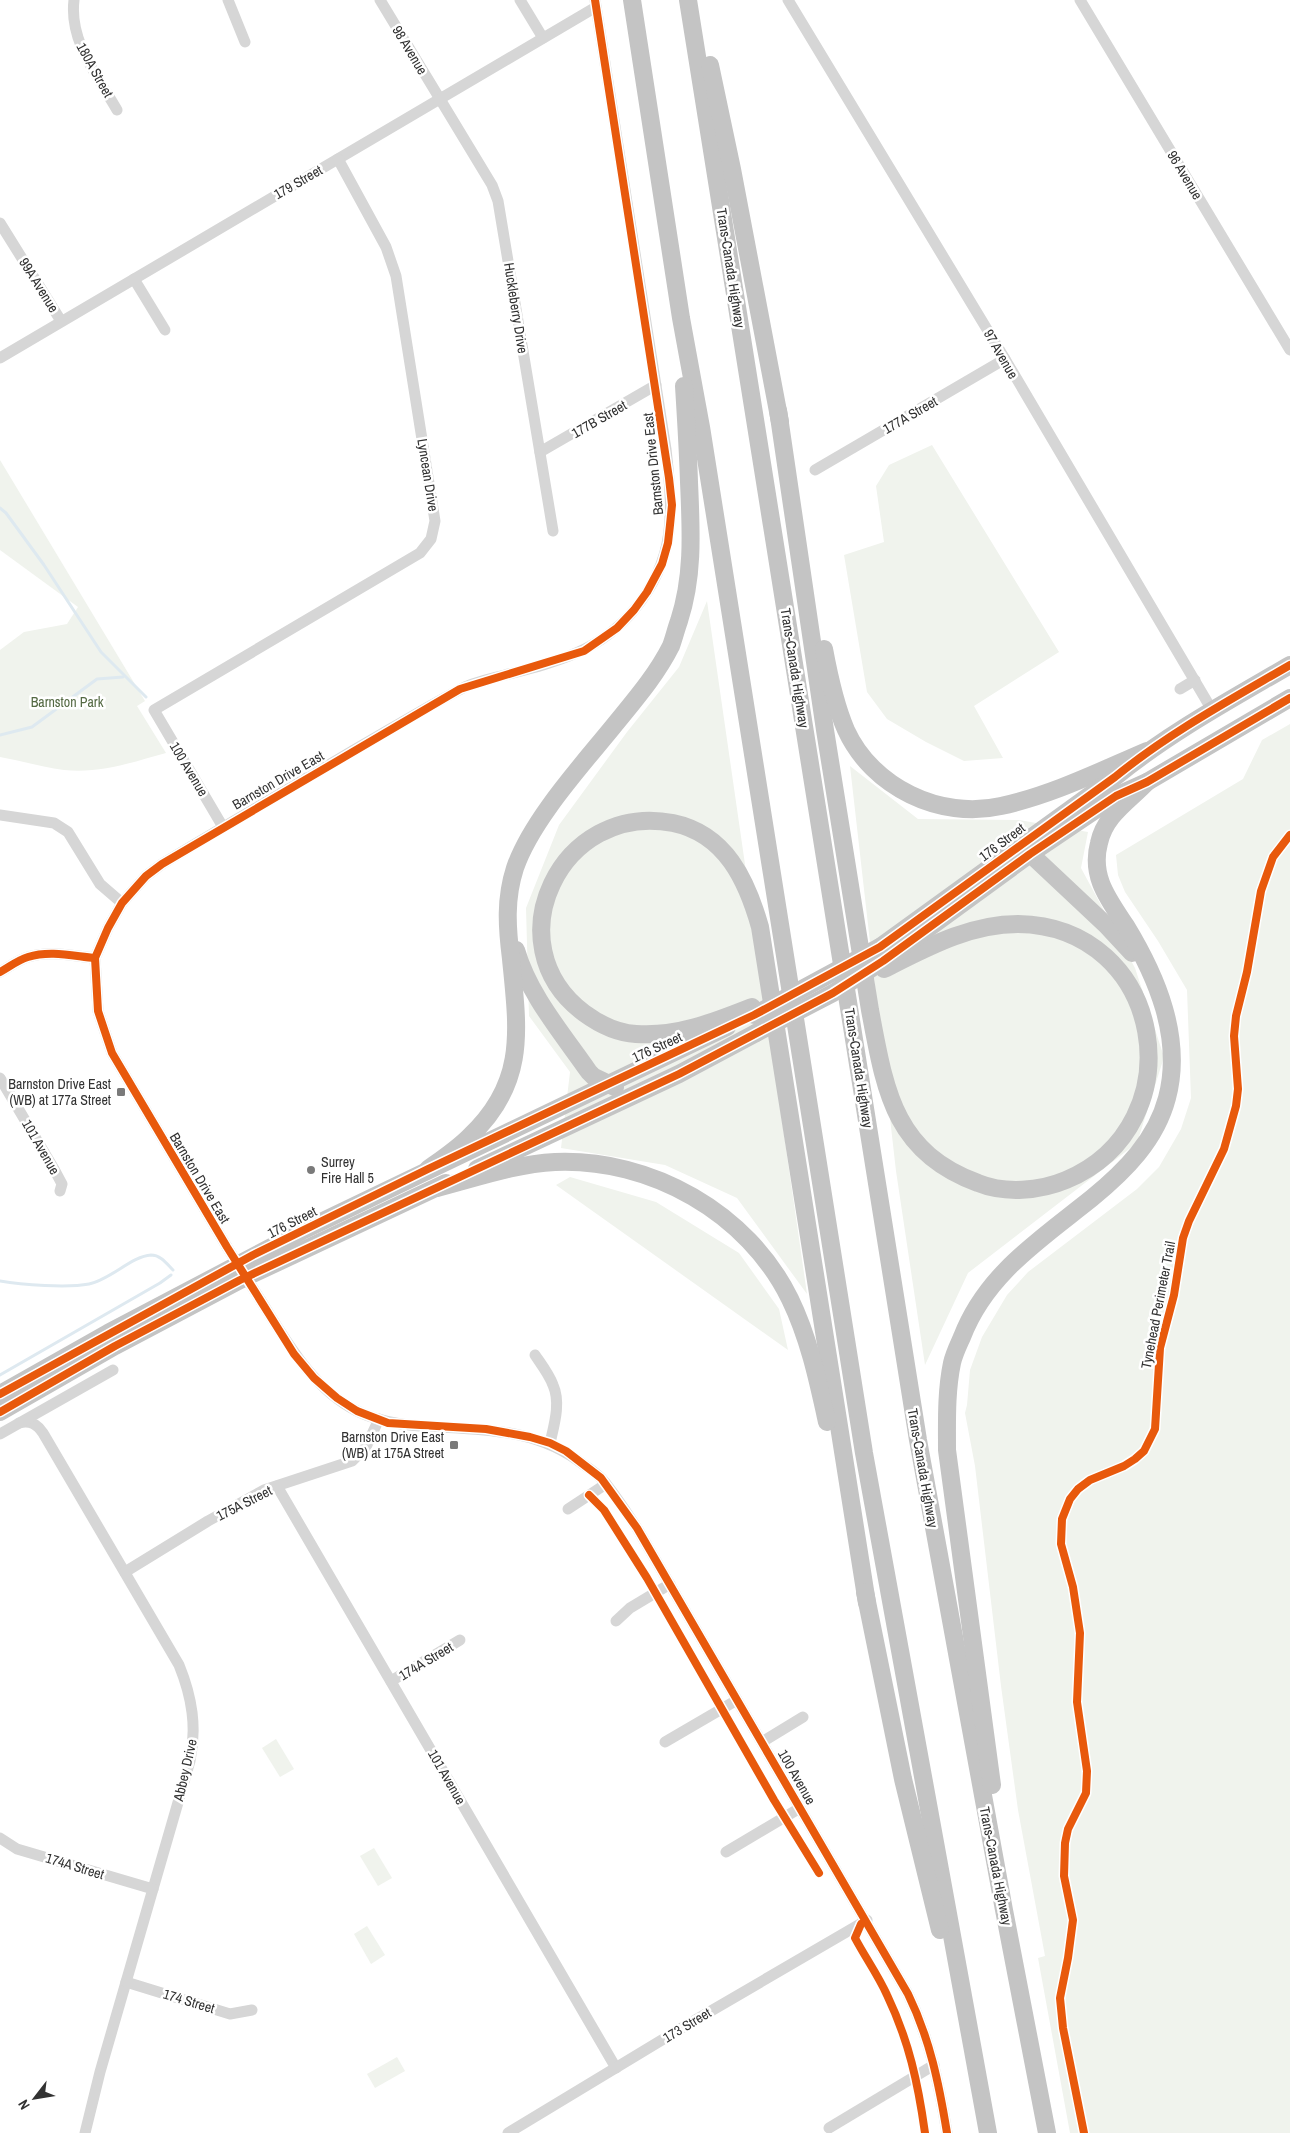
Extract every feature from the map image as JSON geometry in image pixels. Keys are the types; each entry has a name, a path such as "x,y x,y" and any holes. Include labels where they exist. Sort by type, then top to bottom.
{"highway":[{"path":"632,0 681,318 701,427 864,1453 988,2133"},
{"name":"Trans-Canada Highway","path":"688,0 918,1440 1004,1910 1048,2133"},
{"path":"696,0 732,169 824,652 838,710 846,730 858,751 876,771 894,786 938,806 961,809 1000,806 1040,796 1147,751"},
{"path":"428,1170 485,1122 502,1096 510,1077 517,1047 516,1008 506,917 516,867 524,849 546,812 643,690 671,645 680,616 688,585 692,551 681,318"},
{"path":"778,410 825,730 870,1010 878,1052 895,1112 917,1144 941,1166 970,1180 1000,1189 1036,1188 1057,1183 1081,1173 1098,1162 1118,1142 1131,1123 1144,1097 1150,1067 1149,1042 1143,1014 1133,989 1116,967 1095,948 1055,929 1026,925 997,926 950,937 882,959"},
{"name":"176 Street","path":"0,1412 116,1346 240,1280 618,1104 832,993 882,959 1025,849 1147,751 1212,710 1290,665"},
{"name":"176 Street","path":"1025,849 1116,796 1147,782 1290,698"},
{"path":"1004,1910 988,1754 947,1450 947,1410 953,1361 975,1308 996,1279 1016,1258 1117,1178 1152,1134 1167,1099 1171,1078 1172,1054 1170,1029 1164,1005 1126,927 1104,893 1097,869 1099,842 1109,820 1117,809 1147,782"},
{"path":"753,1011 688,1030 634,1034 618,1031 580,1009 568,999 550,970 542,941 543,910 551,886 566,860 587,840 612,827 634,822 668,822 694,830 715,845 736,868 751,896 761,937 867,1603"},
{"path":"1025,849 1119,938 1152,977"},
{"path":"506,917 519,959 529,982 545,1009 589,1072 606,1084 622,1087 674,1065 740,1042"},
{"name":"176 Street","path":"0,1394 245,1260 753,1011 796,991 882,959"},
{"path":"437,1188 526,1165 572,1162 603,1164 661,1180 688,1193 720,1215 749,1241 774,1272 789,1298 808,1343 816,1374 867,1603 903,1780 980,2088"}],"street":[{"name":"180A Street","path":"74,0 73,17 77,38 117,110"},
{"path":"228,0 246,42"},
{"name":"98 Avenue","path":"380,0 439,100"},
{"path":"520,0 543,38"},
{"name":"97 Avenue","path":"788,0 1005,359 1212,710"},
{"name":"96 Avenue","path":"1080,0 1290,350"},
{"name":"179 Street","path":"0,358 439,100 543,38 595,4"},
{"name":"Barnston Drive East","path":"577,1459 550,1443 530,1437 486,1429 388,1423 357,1411 337,1398 314,1378 294,1354 227,1247 112,1053 98,1011 95,958 108,928 122,903 146,876 162,864 460,688 562,660 584,651 617,628 634,610 647,592 662,564 668,543 672,505 666,450 595,4"},
{"name":"Huckleberry Drive","path":"439,100 492,185 498,201 554,531"},
{"name":"Lyncean Drive","path":"154,710 420,553 431,539 435,521 396,276 386,247 338,159"},
{"name":"99A Avenue","path":"0,223 61,321"},
{"path":"134,279 165,330"},
{"name":"177A Street","path":"815,470 1005,359"},
{"name":"177B Street","path":"540,452 656,385"},
{"path":"1180,689 1195,680"},
{"name":"100 Avenue","path":"154,710 223,827"},
{"path":"0,815 54,823 68,832 100,884 122,903"},
{"path":"0,972 26,957 38,954 52,953 95,958"},
{"name":"101 Avenue","path":"0,1078 62,1184 60,1191"},
{"path":"535,1355 553,1385 556,1399 556,1411 550,1443"},
{"path":"0,1434 113,1370"},
{"name":"175A Street","path":"125,1572 208,1521 264,1490 352,1461 366,1447 379,1419"},
{"name":"Abbey Drive","path":"19,1423 29,1421 40,1428 179,1665 190,1693 194,1728 190,1761 100,2072 85,2133"},
{"name":"100 Avenue","path":"577,1459 601,1478 637,1528 867,1920 917,2012 934,2065 947,2133"},
{"path":"568,1509 606,1484"},
{"name":"101 Avenue","path":"277,1486 616,2068"},
{"path":"616,1621 630,1608 670,1584"},
{"name":"174A Street","path":"391,1681 460,1640"},
{"path":"665,1742 737,1700"},
{"path":"762,1742 803,1717"},
{"path":"726,1852 800,1808"},
{"name":"174A Street","path":"0,1838 17,1849 152,1889"},
{"name":"173 Street","path":"508,2133 867,1920"},
{"name":"174 Street","path":"126,1982 230,2014 252,2010"},
{"path":"829,2128 934,2065"}],"green space":[{"path":"932,445 1059,652 974,706 1003,758 964,761 926,742 887,719 867,692 844,555 884,542 876,486 889,465"},
{"name":"Barnston Park","path":"0,460 145,701 137,706 166,753 103,769 77,771 56,769 0,757 0,650 24,632 67,624 78,607 0,550"},
{"path":"707,601 807,1294 737,1198 665,1165 561,1148 570,1072 529,1016 526,908 559,825 627,732 679,667"},
{"path":"1290,724 1290,2133 1070,2133 1038,1958 1045,1956 1018,1810 975,1466 965,1413 970,1370 982,1337 1007,1295 1028,1272 1137,1189 1159,1167 1181,1129 1191,1098 1187,990 1158,941 1125,892 1118,875 1116,855 1243,779 1262,740"},
{"path":"850,766 918,819 1019,820 1088,832 1081,868 1135,968 1164,1057 1137,1143 968,1273 925,1365 896,1171"},
{"path":"570,1177 656,1202 739,1253 779,1309 788,1350 556,1185"},
{"path":"276,1739 294,1769 280,1777 262,1748"},
{"path":"374,1848 392,1878 378,1886 360,1856"},
{"path":"367,1926 385,1955 371,1964 354,1934"},
{"path":"397,2057 405,2071 375,2088 367,2074"}],"waterway":[{"path":"0,508 6,513 44,565 101,652 146,697"},
{"path":"0,735 32,727 97,679 123,677"},
{"path":"0,1281 45,1286 89,1284 105,1278 136,1259 151,1255 161,1258 173,1270"},
{"path":"0,1375 171,1275"}],"cycle path":[{"path":"595,0 669,478 672,505 668,543 662,564 647,592 634,610 617,628 584,651 460,689 162,864 146,876 122,903 108,928 95,958 98,1011 112,1053 227,1247 294,1354 314,1378 337,1398 357,1411 388,1423 486,1429 530,1437 550,1443 566,1451 601,1478 637,1528 908,1994 916,2011 933,2062 947,2133"},
{"path":"0,1394 253,1255 428,1169 754,1015 880,947 1157,746 1200,718 1290,665"},
{"path":"0,1412 115,1346 240,1280 679,1074 833,993 883,961 1030,854 1116,796 1147,782 1290,698"},
{"name":"Tynehead Perimeter Trail","path":"1084,2133 1063,2028 1060,1998 1073,1920 1064,1876 1065,1843 1068,1829 1086,1793 1087,1771 1077,1702 1080,1633 1073,1587 1061,1544 1062,1519 1070,1499 1078,1489 1090,1480 1124,1466 1135,1459 1144,1451 1155,1429 1160,1348 1174,1295 1183,1238 1189,1221 1224,1149 1236,1106 1238,1089 1234,1036 1236,1016 1247,972 1261,891 1273,857 1290,835"},
{"path":"0,972 21,960 36,955 62,954 95,958"},
{"path":"589,1495 604,1510 647,1578 774,1800 819,1873"},
{"path":"861,1924 855,1938 895,2012 916,2079 925,2133"}],"place":[{"name":"Barnston Drive East (WB) at 177a Street","path":"121,1092"},
{"name":"Surrey Fire Hall 5","path":"311,1170"},
{"name":"Barnston Drive East (WB) at 175A Street","path":"454,1445"}]}
